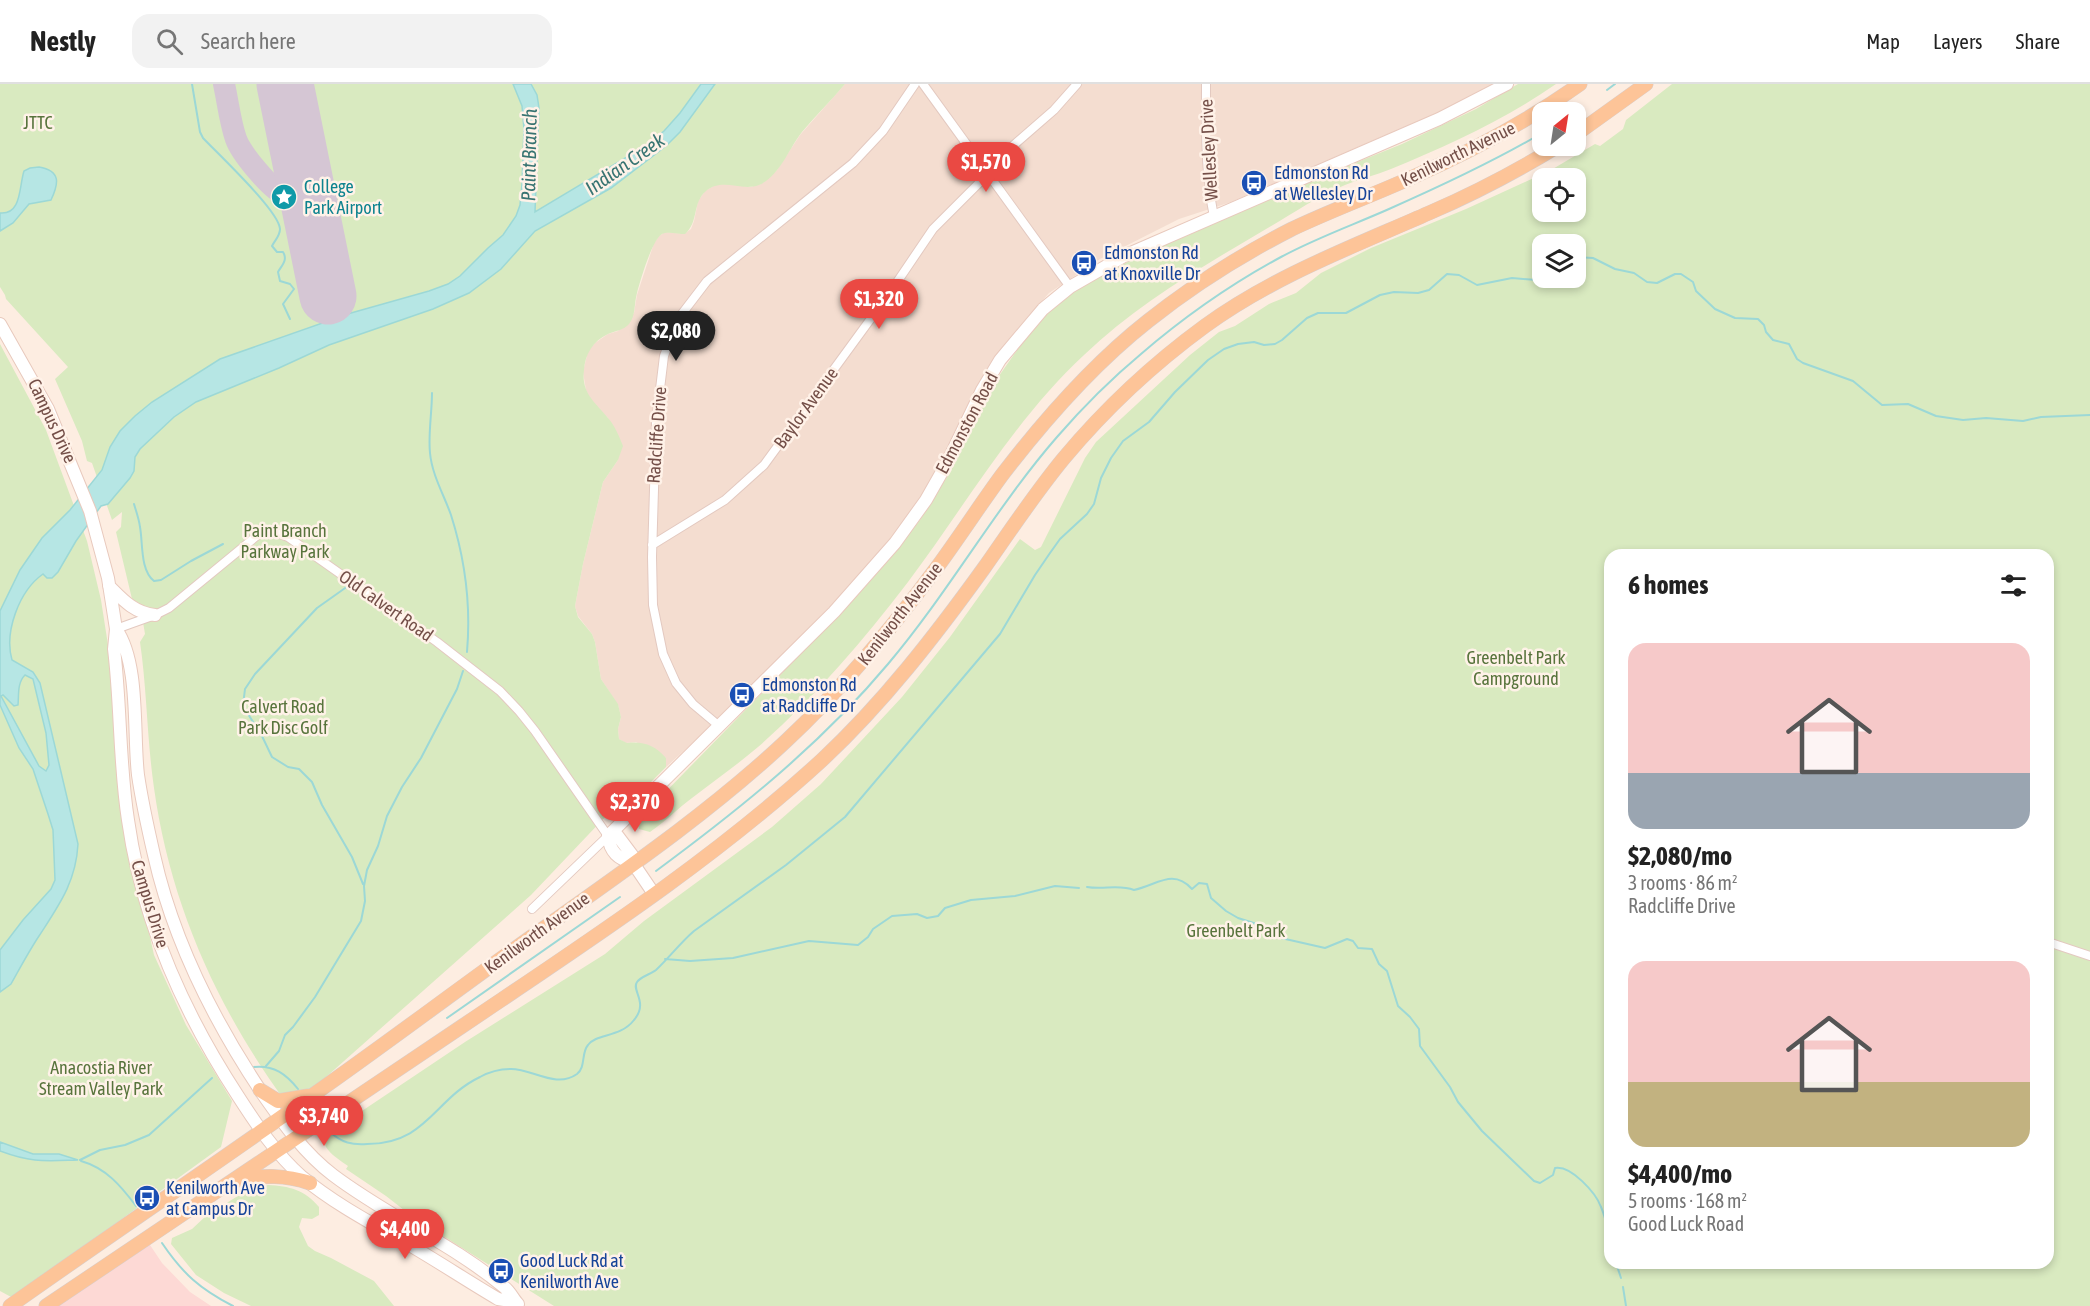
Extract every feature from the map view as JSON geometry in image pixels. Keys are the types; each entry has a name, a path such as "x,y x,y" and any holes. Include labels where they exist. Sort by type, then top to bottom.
{"main road":[{"name":"Edmonston Road","path":"608,836 834,612 895,543 926,500 947,463 982,390 1000,360 1043,309 1070,287 1124,256 1439,119 1507,84"},
{"name":"Kenilworth Avenue","path":"10,1306 313,1095 733,788 829,699 864,660 943,560 1002,475 1043,422 1079,383 1143,325 1202,281 1258,248 1315,219 1482,145 1580,84"},
{"path":"1586,127 1646,84"},
{"name":"Kenilworth Avenue","path":"46,1306 563,958 753,821 854,728 931,639 1065,457 1107,410 1176,348 1205,326 1272,283 1453,202 1540,156"},
{"name":"Campus Drive","path":"0,324 44,400 77,478 100,543 116,629 114,649 128,821 137,868 171,973 193,1022 261,1131 310,1183 366,1221 498,1299 519,1304"},
{"path":"109,586 129,605 154,615"},
{"name":"Campus Drive","path":"116,629 123,639 129,658 138,775 158,872 190,964 229,1041 279,1119 333,1175 468,1261 506,1288 519,1304"},
{"name":"Old Calvert Road","path":"608,836 609,845 620,859 633,863 654,894"},
{"path":"260,1090 278,1101 313,1095"},
{"path":"232,1181 276,1175 310,1183"}],"street":[{"name":"Radcliffe Drive","path":"718,725 676,683 663,654 653,605 653,487 658,391 664,356 681,315 707,281 835,179 870,147 899,110 915,84"},
{"path":"923,84 1070,287"},
{"name":"Baylor Avenue","path":"652,544 725,500 764,465 891,291 933,229 988,174 1008,150 1054,110 1077,84"},
{"name":"Wellesley Drive","path":"1206,84 1207,168 1214,217"},
{"name":"Old Calvert Road","path":"116,629 154,615 177,602 259,534 272,531 288,537 437,642 500,690 535,731 608,836"},
{"name":"Edmonston Road","path":"532,909 608,836"},
{"path":"2054,944 2090,956"}],"shaded area":[{"path":"845,84 1494,84 1462,102 1231,202 1179,219 1100,259 1049,293 998,356 916,506 867,571 723,715 666,767 666,758 636,742 626,743 619,739 618,729 621,717 618,705 601,679 595,642 592,634 578,616 575,606 603,482 618,460 608,418 592,403 586,390 583,372 588,351 608,334 618,331 634,313 637,295 654,243 659,236 665,232 684,234 691,229 698,201 705,191 715,185 725,183 750,187 761,184 777,170 800,135"},
{"path":"146,1239 162,1263 190,1292 211,1306 46,1306"}],"green space":[{"path":"0,84 845,84 802,132 773,175 766,181 752,187 719,185 712,187 699,201 692,224 685,234 667,233 658,238 650,252 631,321 625,328 598,340 586,359 584,378 587,391 613,424 623,446 618,460 603,482 575,606 578,617 592,634 595,642 601,679 618,704 621,717 618,729 619,739 627,743 643,743 653,747 666,758 666,767 622,811 615,815 607,815 531,895 299,1101 285,1101 238,1029 200,953 185,913 161,831 154,788 140,642 145,634 140,604 132,599 116,532 121,527 122,512 112,520 92,463 87,461 82,441 55,379 68,367 6,299 0,287"},
{"path":"1518,84 1556,84 1517,109 1455,141 1391,169 1345,185 1313,201 1169,288 1104,337 1059,380 1035,407 991,464 908,582 856,647 818,689 779,728 734,767 650,832 639,829 638,822 642,816 854,599 892,556 920,520 950,472 994,383 1046,314 1067,295 1153,249 1402,144 1476,109"},
{"name":"Greenbelt Park","path":"1672,84 2090,84 2090,1306 554,1306 413,1217 346,1169 348,1166 329,1151 324,1138 335,1129 465,1042 605,954 644,921 772,827 821,784 902,697 950,637 1020,539 1035,550 1041,547 1085,458 1096,442 1190,355 1219,332 1235,326 1269,304 1296,293 1321,273 1371,248 1532,179 1532,222 1586,222 1586,168 1554,168 1575,156 1586,156 1586,149 1595,144 1600,146 1623,129 1626,120"},
{"name":"Anacostia River Stream Valley Park","path":"0,344 46,430 87,541 101,600 108,645 119,796 154,955 186,1025 232,1101 221,1147 13,1298 0,1291"},
{"path":"268,1185 296,1190 314,1201 319,1207 319,1215 312,1219 302,1218 299,1227 308,1246 374,1281 394,1306 251,1306 224,1293 196,1275 171,1244 172,1238 192,1229 207,1215 246,1191"}],"water":[{"path":"513,84 531,84 537,95 539,108 535,212 647,145 680,113 701,84 715,84 680,132 666,146 611,188 535,231 501,269 469,293 433,309 329,345 196,402 174,417 140,449 135,457 134,471 130,478 108,504 101,506 76,541 58,572 52,578 47,578 43,574 34,581 16,613 10,637 10,649 12,660 33,672 40,683 78,844 77,858 70,882 53,914 11,984 0,992 0,950 51,889 55,880 53,830 48,814 33,769 19,748 0,705 0,611 20,570 42,538 70,510 102,470 110,447 120,431 152,402 220,359 351,313 429,291 448,284 460,276 503,235 516,216 520,205 522,184 524,129 522,106","holes":["25,675 33,679 46,733 49,765 46,771 39,766 1,696 3,695 14,706 18,705 22,678"]},
{"path":"39,167 55,175 57,183 51,200 29,204 13,223 0,231 0,213 7,212 16,205 24,171"},
{"path":"0,1142 33,1154 59,1154 78,1160 47,1161 21,1158 0,1151"}],"waterway":[{"path":"192,84 203,138 270,209 277,221 280,231 272,246 277,252 283,252 285,258 278,272 280,281 290,284 294,289 283,304 290,319"},
{"path":"1607,90 1615,84"},
{"path":"656,871 778,774 862,693 932,608 1013,492 1057,437 1108,383 1157,340 1191,314 1262,267 1447,182 1532,139"},
{"path":"1586,258 1593,258 1615,269 1634,273 1647,282 1657,283 1675,274 1681,274 1693,282 1696,291 1715,309 1735,318 1758,319 1773,340 1789,344 1797,359 1853,381 1882,405 1908,404 1936,416 1963,420 1986,418 2023,421 2041,417 2090,415"},
{"path":"330,1132 339,1139 352,1144 387,1142 404,1137 417,1129 464,1086 487,1074 511,1069 561,1080 577,1074 582,1068 586,1048 592,1041 622,1030 638,1014 640,1008 636,989 638,980 656,970 694,931 786,865 845,817 1000,634 1035,575 1060,539 1087,514 1094,504 1101,478 1123,441 1149,422 1175,392 1208,360 1224,349 1238,344 1254,342 1264,345 1275,344 1307,318 1318,313 1346,313 1380,295 1394,292 1418,293 1429,290 1447,274 1459,275 1477,285 1512,278 1532,280"},
{"path":"432,393 429,439 431,461 451,515 460,548 467,600 467,652"},
{"path":"134,504 140,524 144,563 154,581 161,580 223,544"},
{"path":"348,586 317,608 255,674 245,689 243,705 272,757 288,767 299,769 312,782 322,805 352,857 363,884"},
{"path":"266,1066 279,1051 285,1035 315,997 361,921 367,870 378,846 387,816 421,758 457,689 463,671"},
{"path":"1087,887 1123,887 1134,890 1171,879 1185,883 1192,889 1199,883 1207,884 1211,898 1226,911 1238,918 1260,925 1281,938 1325,948 1347,939 1353,941 1358,948 1372,949 1379,964 1387,971 1398,1006 1419,1029 1420,1046 1450,1087 1458,1102 1482,1131 1534,1181 1540,1183 1553,1175 1555,1168 1561,1168 1575,1175 1598,1201 1604,1214"},
{"path":"665,959 690,961 733,958 809,941 858,945 868,937 873,929 892,916 917,914 927,918 938,916 945,908 971,900 1015,896 1055,886 1079,888"},
{"path":"447,1018 620,897"},
{"path":"254,1067 274,1069 289,1079 298,1089"},
{"path":"80,1160 100,1150 125,1145 149,1135 212,1078"},
{"path":"81,1161 105,1173 119,1185 136,1206"},
{"path":"162,1243 177,1264 193,1280 233,1306"},
{"path":"1618,1269 1621,1278"},
{"path":"1623,1287 1626,1306"}],"taxiway":[{"path":"224,84 236,139 265,179 279,192 290,196 298,193 303,184 302,167"}],"runway":[{"path":"285,84 328,296"}],"place":[{"name":"Edmonston Rd at Wellesley Dr","path":"1254,183"},
{"name":"College Park Airport","path":"284,197"},
{"name":"Edmonston Rd at Knoxville Dr","path":"1084,263"},
{"name":"Edmonston Rd at Radcliffe Dr","path":"742,695"},
{"name":"Kenilworth Ave at Campus Dr","path":"147,1198"},
{"name":"Good Luck Rd at Kenilworth Ave","path":"501,1271"}],"park label":[{"name":"JTTC","path":"38,123"},
{"name":"Paint Branch Parkway Park","path":"285,541"},
{"name":"Greenbelt Park Campground","path":"1516,668"},
{"name":"Calvert Road Park Disc Golf","path":"283,717"}],"water label":[{"name":"Paint Branch","path":"529,155"},
{"name":"Indian Creek","path":"625,164"}]}
